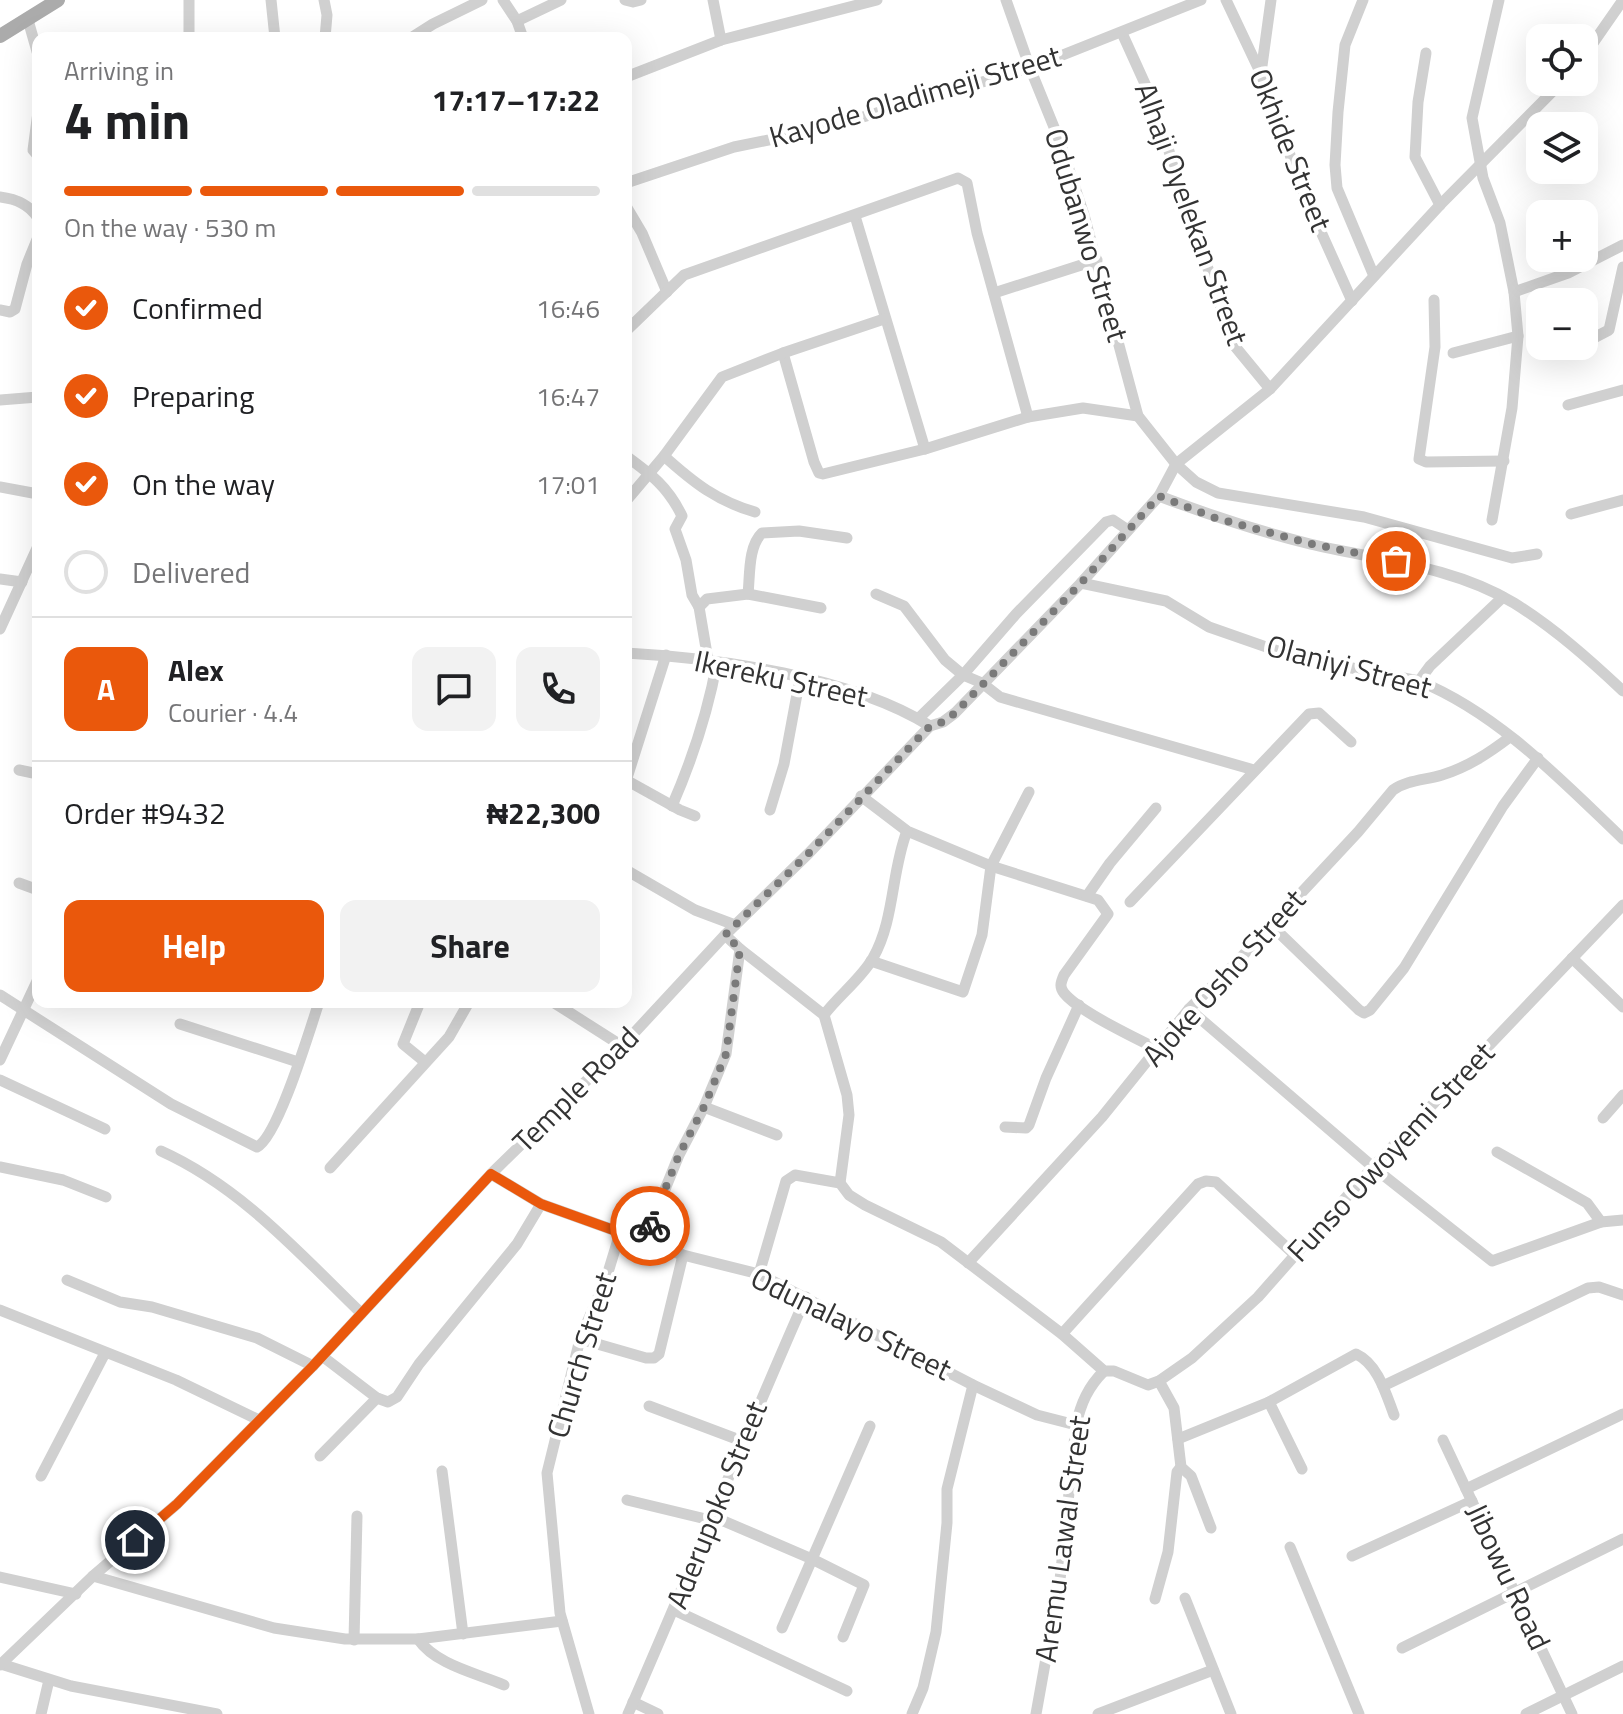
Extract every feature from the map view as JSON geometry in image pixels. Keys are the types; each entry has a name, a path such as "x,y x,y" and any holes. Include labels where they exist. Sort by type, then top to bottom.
{"main road":[{"path":"0,36 58,0"}],"street":[{"path":"189,0 189,32"},
{"path":"271,0 274,32"},
{"path":"324,0 326,32"},
{"path":"420,32 482,0"},
{"path":"503,0 521,32"},
{"path":"517,21 561,0"},
{"path":"625,0 641,0"},
{"path":"713,0 721,40"},
{"path":"632,75 721,40 845,4 877,0"},
{"name":"Odubanwo Street","path":"1006,0 1060,142 1097,260 1138,416 1174,467 1218,493 1364,517 1512,558 1537,554"},
{"name":"Kayode Oladimeji Street","path":"632,181 734,147 822,129 1030,68 1201,0"},
{"name":"Okhide Street","path":"1226,0 1261,74 1304,194 1352,301"},
{"path":"1261,74 1271,0"},
{"path":"1363,0 1345,45 1335,165 1337,188 1374,276"},
{"path":"1492,520 1512,408 1518,336 1514,292 1500,223 1483,178 1472,118 1499,0"},
{"path":"1598,36 1623,0"},
{"path":"28,20 32,34"},
{"name":"Alhaji Oyelekan Street","path":"1122,33 1151,97 1233,344 1270,389"},
{"path":"1426,53 1415,157 1440,205"},
{"path":"1174,467 1270,389 1440,205 1548,96"},
{"path":"632,325 684,275 958,178 967,183 1028,417"},
{"path":"0,197 16,200 32,209"},
{"path":"632,216 667,292"},
{"path":"855,216 925,449"},
{"path":"1514,292 1568,273 1623,245"},
{"path":"0,310 10,312 15,309 32,252"},
{"path":"994,293 1097,260"},
{"path":"1598,336 1609,330 1623,267"},
{"path":"1434,300 1435,347 1419,459 1439,462 1504,461"},
{"path":"632,494 657,466 722,377 884,319"},
{"path":"1453,353 1518,336"},
{"path":"783,353 819,473 925,449 1028,417 1083,408 1138,416"},
{"path":"1568,405 1623,390"},
{"path":"0,400 32,397"},
{"path":"632,458 657,466 727,504 755,512"},
{"path":"657,466 682,516 675,529 712,661 711,694 696,746 672,806"},
{"name":"Temple Road","path":"1,1665 93,1576 177,1504 313,1366 491,1174 622,1046 861,796 930,726 943,722 955,713 1081,583 1160,494 1174,467"},
{"path":"0,487 32,493"},
{"path":"1160,494 1215,518 1425,567 1503,597 1578,649 1623,691"},
{"path":"1571,514 1623,500"},
{"path":"919,718 1109,520 1128,530"},
{"path":"748,594 753,549 762,533 799,531 847,538"},
{"path":"0,629 32,560"},
{"path":"0,579 22,582"},
{"name":"Olaniyi Street","path":"1081,583 1166,601 1209,627 1295,657 1419,681 1453,696 1538,758 1623,839"},
{"path":"699,607 707,599 748,594 821,608"},
{"path":"876,594 904,606 945,660 1000,697 1254,770"},
{"path":"1419,681 1430,666 1503,597"},
{"name":"Ikereku Street","path":"632,653 712,661 800,678 874,697 930,726"},
{"path":"632,761 666,655"},
{"path":"770,810 784,764 800,678"},
{"path":"1130,902 1299,723 1314,712 1351,742"},
{"name":"Ajoke Osho Street","path":"968,1263 1102,1117 1189,1009 1358,832 1393,790 1400,785 1442,776 1470,765 1510,737"},
{"path":"1271,925 1359,1010 1364,1013 1370,1010 1404,968 1503,806 1538,758"},
{"path":"19,770 32,773"},
{"path":"632,783 695,816"},
{"path":"871,961 963,992 982,935 991,866 1029,792"},
{"path":"861,796 907,831 991,866 1098,900 1108,914 1060,983 1062,992 1079,1005 1157,1049"},
{"path":"1087,896 1156,808"},
{"path":"824,1015 871,961 889,913 907,831"},
{"path":"632,873 695,910 735,925"},
{"path":"19,883 32,888"},
{"name":"Funso Owoyemi Street","path":"1154,1383 1192,1358 1240,1314 1373,1167 1623,905"},
{"path":"725,935 824,1015 847,1095 849,1115 840,1183"},
{"path":"644,1241 679,1155 704,1107 726,1054 740,949"},
{"path":"1572,958 1623,1007"},
{"path":"0,1060 32,993"},
{"path":"0,995 14,1001 24,1011 171,1104 257,1147 263,1144 287,1096 317,1008"},
{"path":"1005,1127 1026,1128 1029,1125 1079,1005"},
{"path":"418,1008 403,1044 425,1062"},
{"path":"330,1168 449,1037 466,1008"},
{"path":"562,1008 622,1046"},
{"path":"1189,1009 1373,1167 1492,1261 1601,1222 1623,1220"},
{"path":"180,1024 298,1062"},
{"path":"0,1080 105,1129"},
{"path":"1603,1118 1623,1095"},
{"path":"704,1107 777,1135"},
{"path":"161,1151 187,1162 237,1195 361,1313"},
{"path":"1497,1152 1566,1188 1587,1203 1601,1222"},
{"path":"0,1167 63,1180 106,1197"},
{"name":"Odunalayo Street","path":"491,1174 541,1204 683,1255 759,1274 973,1385 1037,1415 1076,1425"},
{"path":"759,1274 765,1263 786,1181 795,1175 840,1183 849,1195 941,1242 1062,1334 1104,1371 1154,1383 1174,1408 1181,1467 1191,1476 1211,1528"},
{"path":"1062,1334 1198,1184 1206,1181 1216,1182 1295,1255"},
{"path":"322,1356 377,1398 388,1402 397,1397 419,1364 517,1244 541,1204"},
{"name":"Church Street","path":"589,1714 562,1621 547,1473 580,1339 606,1279 620,1233"},
{"path":"580,1339 646,1358 659,1354 683,1255"},
{"path":"67,1280 120,1302 152,1307 257,1338 313,1366"},
{"path":"1383,1386 1588,1288 1599,1287 1623,1295"},
{"name":"Aderupoko Street","path":"630,1708 806,1297"},
{"path":"1,1313 176,1380 259,1420"},
{"path":"41,1476 105,1353"},
{"path":"1178,1439 1269,1402 1356,1354 1366,1359 1383,1386 1394,1415"},
{"name":"Aremu Lawal Street","path":"1036,1714 1060,1580 1076,1425 1090,1385 1104,1371"},
{"path":"912,1714 923,1688 936,1632 947,1523 947,1489 973,1385"},
{"path":"320,1456 377,1398"},
{"path":"1269,1402 1302,1469"},
{"path":"649,1406 742,1441"},
{"path":"1466,1489 1623,1414"},
{"path":"782,1628 870,1426"},
{"name":"Jibowu Road","path":"1443,1440 1572,1714"},
{"path":"1155,1599 1168,1552 1177,1472 1181,1467"},
{"path":"442,1471 463,1634"},
{"path":"627,1500 711,1518 812,1559 864,1585 843,1637"},
{"path":"1352,1556 1472,1501"},
{"path":"354,1640 357,1516"},
{"path":"1402,1648 1623,1539"},
{"path":"1290,1547 1359,1714"},
{"path":"93,1576 274,1628 354,1640 418,1639 562,1621"},
{"path":"0,1577 76,1594"},
{"path":"1185,1598 1231,1714"},
{"path":"674,1610 847,1691"},
{"path":"418,1639 425,1650 436,1657 504,1685"},
{"path":"1,1665 49,1680 211,1714"},
{"path":"1526,1714 1623,1666"},
{"path":"1098,1714 1213,1670"},
{"path":"41,1714 49,1680"},
{"path":"630,1708 658,1714"}],"way so far":[{"path":"650,1226 726,1054 740,949 725,935 809,853 930,726 943,722 955,713 1081,583 1159,496 1215,518 1312,544 1396,561"}],"route":[{"path":"135,1540 177,1504 313,1366 491,1174 541,1204 644,1241 650,1226"}]}
